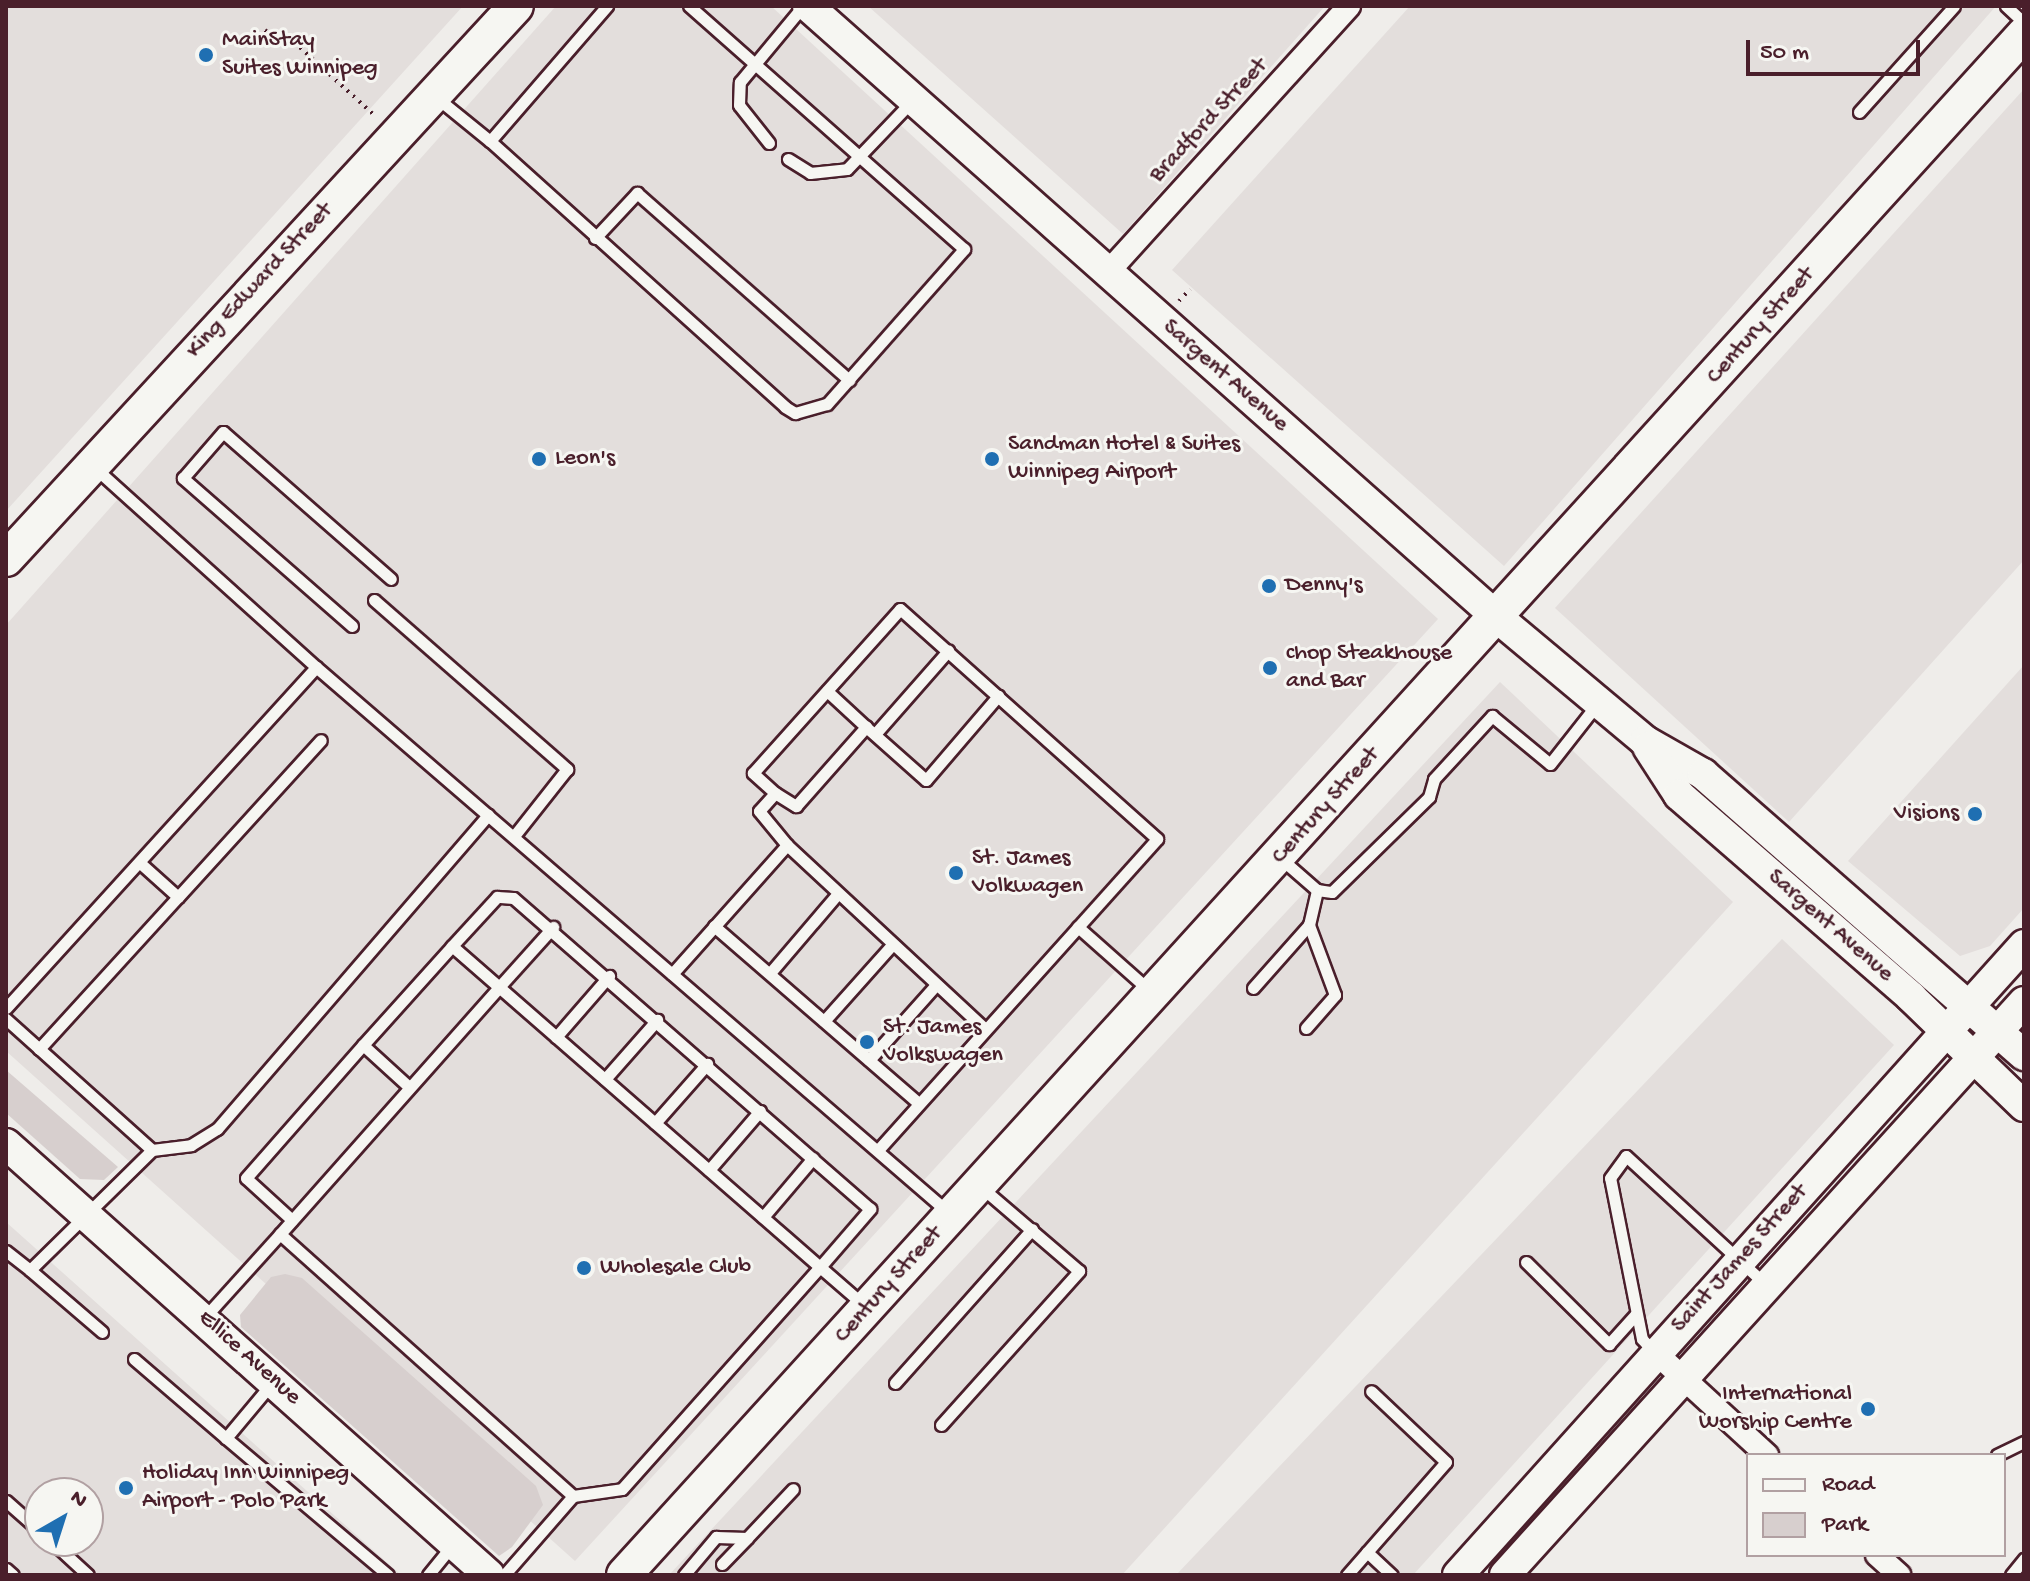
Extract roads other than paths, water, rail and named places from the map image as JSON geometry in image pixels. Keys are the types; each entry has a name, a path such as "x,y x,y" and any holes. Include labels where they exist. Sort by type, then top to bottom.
{"main road":[{"name":"King Edward Street","path":"6,559 90,464 516,6"},
{"name":"Sargent Avenue","path":"806,6 1498,618 1645,741 1703,774 2024,1055"},
{"name":"Century Street","path":"624,1575 1498,618 2024,34"},
{"name":"Sargent Avenue","path":"1645,741 1679,795 1944,1030 2024,1106"},
{"name":"Saint James Street","path":"1458,1575 1944,1030 2024,945"},
{"name":"Saint James Street","path":"1505,1575 2024,1002"},
{"name":"Ellice Avenue","path":"7,1146 204,1318 489,1575"}],"street":[{"name":"Bradford Street","path":"1108,272 1349,6"},
{"path":"1656,1353 1765,1453"},
{"path":"1879,1557 1899,1575"}],"lane":[{"path":"490,141 607,6"},
{"path":"433,95 490,141 595,238 795,413 827,404 964,249 689,6"},
{"path":"769,143 739,105 740,82 754,61 806,6"},
{"path":"1859,112 1954,6"},
{"path":"2006,6 2024,23"},
{"path":"788,159 810,173 830,174 862,157 914,100"},
{"path":"595,238 637,193 849,380"},
{"path":"352,626 183,478 223,432 391,579"},
{"path":"90,464 316,667 952,1215"},
{"path":"374,600 567,769 514,836"},
{"path":"878,1150 984,1028 1157,839 948,651 900,609 753,773 775,793 796,806 948,651"},
{"path":"6,1008 316,667"},
{"path":"827,691 926,780 998,696"},
{"path":"1279,857 1317,890 1332,892 1418,807 1434,779 1492,716 1550,764 1598,702"},
{"path":"39,1049 321,740"},
{"path":"775,793 759,811 787,845 835,897 984,1028"},
{"path":"30,1270 152,1150 191,1145 217,1129 488,815"},
{"path":"672,974 787,845"},
{"path":"139,862 178,897"},
{"path":"1253,988 1309,925 1317,890"},
{"path":"292,1220 246,1178 497,897 513,898 553,927 870,1209 622,1489 573,1496 504,1575"},
{"path":"770,973 835,897"},
{"path":"1306,1028 1335,995 1309,925"},
{"path":"714,926 918,1103"},
{"path":"204,1318 553,927"},
{"path":"1078,927 1154,994"},
{"path":"452,946 868,1308"},
{"path":"824,1021 891,946"},
{"path":"556,1037 609,976"},
{"path":"869,1060 935,986"},
{"path":"6,1019 152,1150"},
{"path":"605,1079 657,1020"},
{"path":"363,1045 409,1087"},
{"path":"655,1123 707,1064"},
{"path":"709,1170 760,1111"},
{"path":"1656,1353 1642,1339 1610,1178 1626,1156 1767,1285"},
{"path":"763,1217 813,1158"},
{"path":"941,1425 1079,1271 979,1186"},
{"path":"895,1383 1032,1229"},
{"path":"280,1234 573,1496"},
{"path":"6,1251 102,1332"},
{"path":"1526,1262 1609,1344 1636,1314"},
{"path":"134,1359 388,1575"},
{"path":"226,1438 273,1381"},
{"path":"1347,1575 1446,1462 1371,1391"},
{"path":"2001,1453 2024,1442"},
{"path":"722,1564 793,1489"},
{"path":"6,1501 24,1517"},
{"path":"684,1575 716,1537 747,1538"},
{"path":"428,1575 454,1544"},
{"path":"1367,1552 1392,1575"},
{"path":"68,1557 88,1575"},
{"path":"2011,1575 2024,1559"},
{"path":"6,1569 13,1575"}],"place":[{"name":"MainStay Suites Winnipeg","path":"206,55"},
{"name":"Leon's","path":"539,459"},
{"name":"Sandman Hotel & Suites Winnipeg Airport","path":"992,459"},
{"name":"Denny's","path":"1269,586"},
{"name":"chop Steakhouse and Bar","path":"1270,668"},
{"name":"Visions","path":"1975,814"},
{"name":"St. James Volkwagen","path":"956,873"},
{"name":"St. James Volkswagen","path":"867,1042"},
{"name":"Wholesale Club","path":"584,1268"},
{"name":"International Worship Centre","path":"1868,1409"},
{"name":"Holiday Inn Winnipeg Airport - Polo Park","path":"126,1488"}]}
